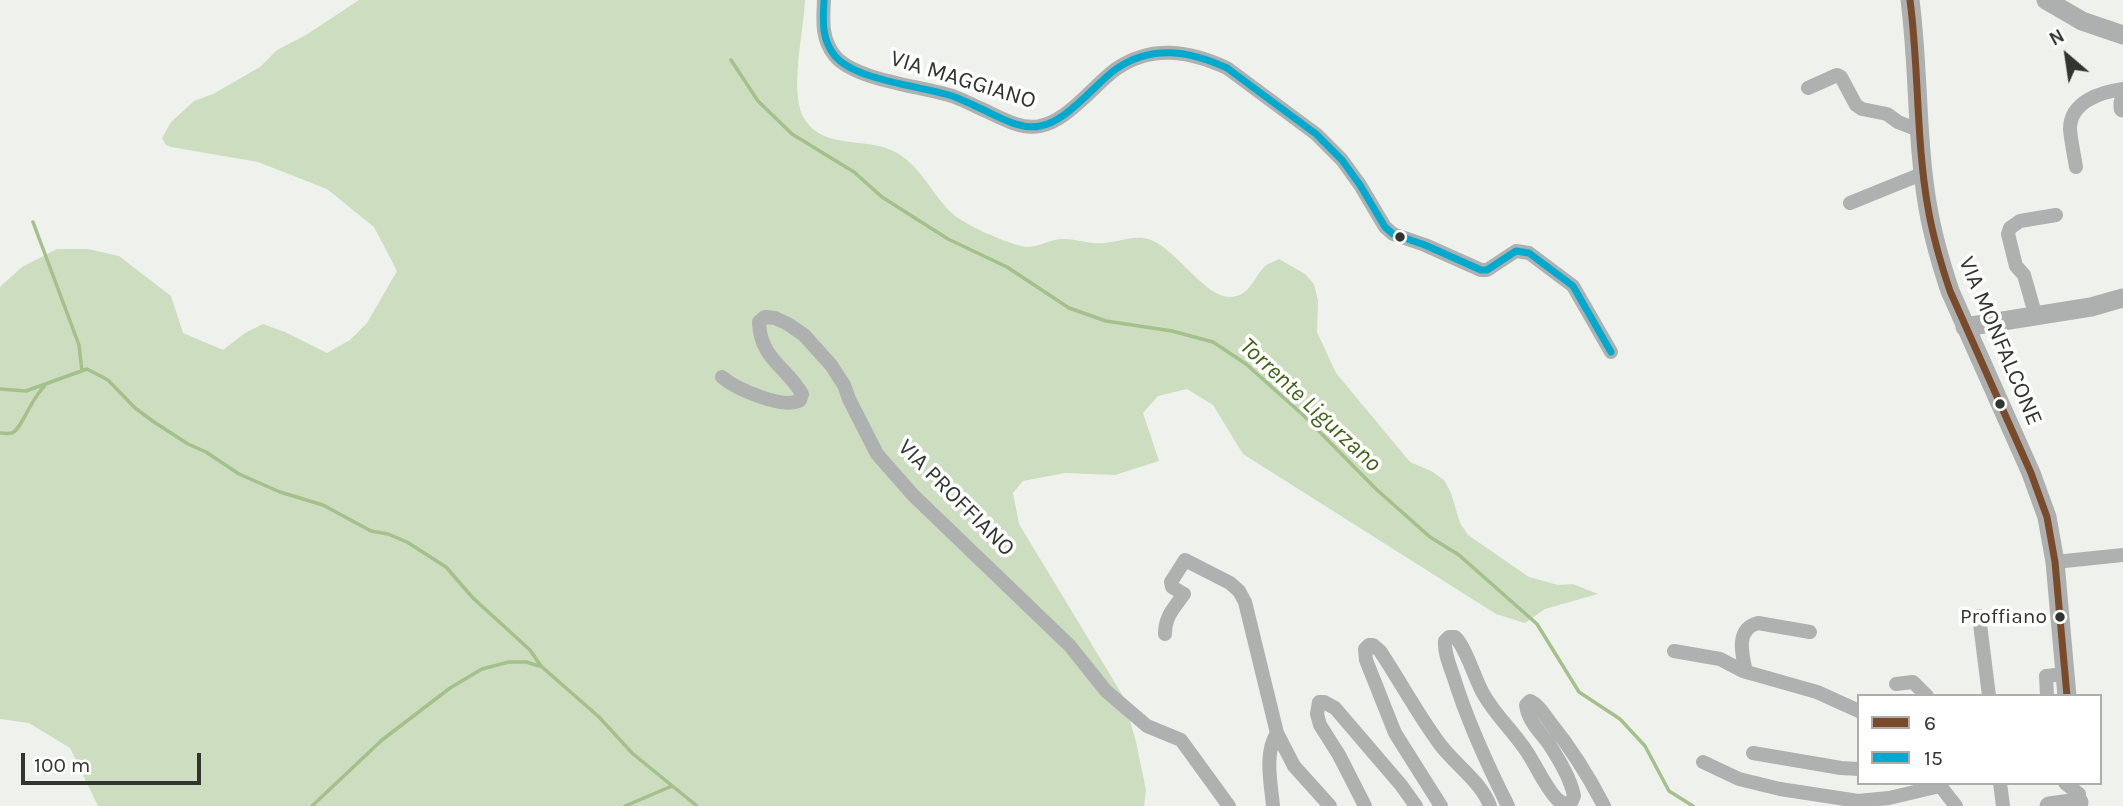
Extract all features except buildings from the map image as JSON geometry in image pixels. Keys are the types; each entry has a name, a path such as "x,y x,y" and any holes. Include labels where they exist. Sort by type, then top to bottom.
{"main road":[{"name":"VIA MONFALCONE","path":"1910,0 1927,206 1940,262 1965,327 2048,517 2055,562 2067,694"},
{"path":"2046,0 2082,21 2123,35"},
{"path":"2123,102 2123,108"},
{"path":"1965,327 2091,307 2123,298"},
{"path":"2049,806 2076,794"}],"street":[{"name":"VIA MAGGIANO","path":"824,0 824,34 833,53 843,64 868,75 956,97 1023,126 1042,126 1059,118 1115,70 1145,55 1176,51 1210,60 1227,68 1317,134 1342,160 1385,227 1393,234 1425,245 1481,271 1487,270 1516,251 1529,253 1573,286 1611,352"},
{"path":"1808,88 1837,75 1841,77 1856,105 1862,109 1888,114 1898,122 1921,131"},
{"path":"2076,167 2070,125 2075,113 2093,96 2123,89"},
{"path":"1850,203 1924,173"},
{"path":"2036,317 2024,275 2016,266 2008,234 2010,228 2020,221 2056,215"},
{"name":"VIA PROFFIANO","path":"722,377 738,388 782,403 794,404 800,400 802,394 768,352 759,335 759,322 765,317 775,318 804,335 831,365 844,385 877,454 913,495 1070,646 1106,691 1147,726 1181,740 1229,806"},
{"path":"2055,562 2123,555"},
{"path":"1165,634 1168,615 1184,594 1170,585 1183,562 1190,561 1230,583 1238,591 1245,602 1277,733 1294,766 1330,806"},
{"path":"1979,616 1989,694"},
{"path":"1746,672 1742,637 1751,625 1758,623 1810,632"},
{"path":"1508,806 1458,692 1444,645 1452,636 1462,646 1473,675 1494,711 1527,751 1558,800 1564,804 1571,803 1573,790 1560,761 1529,717 1526,705 1530,701 1540,708 1563,738 1588,775 1604,806"},
{"path":"1441,806 1395,733 1366,660 1365,649 1369,645 1380,651 1440,745 1481,790 1490,806"},
{"path":"1674,651 1720,659 1746,672 1817,692 1857,709"},
{"path":"2047,694 2046,676 2066,674"},
{"path":"1896,684 1913,682 1925,694"},
{"path":"1365,806 1320,725 1316,710 1319,702 1335,708 1416,806"},
{"path":"1273,806 1270,773 1272,741 1277,733"},
{"path":"1753,753 1857,769"},
{"path":"1703,762 1739,779 1780,789 1858,801 1889,798 1939,785 1955,806"},
{"path":"2000,785 2003,806"}],"green space":[{"path":"359,0 805,0 798,62 798,95 805,120 814,130 836,140 874,145 897,153 914,166 954,215 977,229 1014,244 1026,247 1062,239 1099,243 1145,238 1161,246 1211,290 1231,297 1243,293 1265,266 1279,259 1305,274 1314,284 1318,301 1317,332 1336,373 1410,462 1444,480 1460,523 1468,535 1529,577 1558,585 1573,584 1598,594 1545,609 1525,623 1496,614 1243,454 1213,405 1187,389 1158,396 1143,413 1159,461 1115,475 1065,473 1023,481 1013,493 1019,524 1123,696 1146,790 1144,806 98,806 70,748 29,723 0,719 0,287 22,267 57,249 88,249 119,256 171,296 183,333 223,350 245,333 263,324 327,353 350,340 367,323 397,271 374,227 327,189 258,162 171,147 166,145 162,138 171,122 194,101 213,94 260,67 277,50 306,35"}],"waterway":[{"name":"Torrente Ligurzano","path":"731,60 758,101 792,134 854,172 882,197 948,239 1007,267 1069,308 1106,321 1172,331 1213,342 1246,364 1303,415 1376,489 1430,537 1459,555 1537,624 1579,692 1620,719 1645,746 1669,791 1693,806"},
{"path":"33,222 79,345 82,371"},
{"path":"0,389 26,391 87,369 108,380 135,408 154,422 239,474 280,492 323,505 371,531 407,542 446,567 473,598 530,650 541,666 599,717 632,753 697,806"},
{"path":"0,433 16,430 44,387"},
{"path":"312,806 382,740 450,688 482,669 509,662 526,662 539,666"},
{"path":"625,806 672,786"}],"transit line":[{"name":"15","path":"824,0 827,43 835,56 845,64 874,77 955,97 1018,125 1040,126 1058,119 1116,69 1143,56 1157,53 1185,54 1227,68 1316,134 1342,160 1385,227 1393,234 1481,270 1487,270 1516,251 1529,253 1573,286 1611,352"},
{"name":"6","path":"1910,0 1921,157 1932,229 1950,291 2031,473 2047,517 2055,562 2067,694"}],"place":[{"name":"Proffiano","path":"2060,617"}]}
